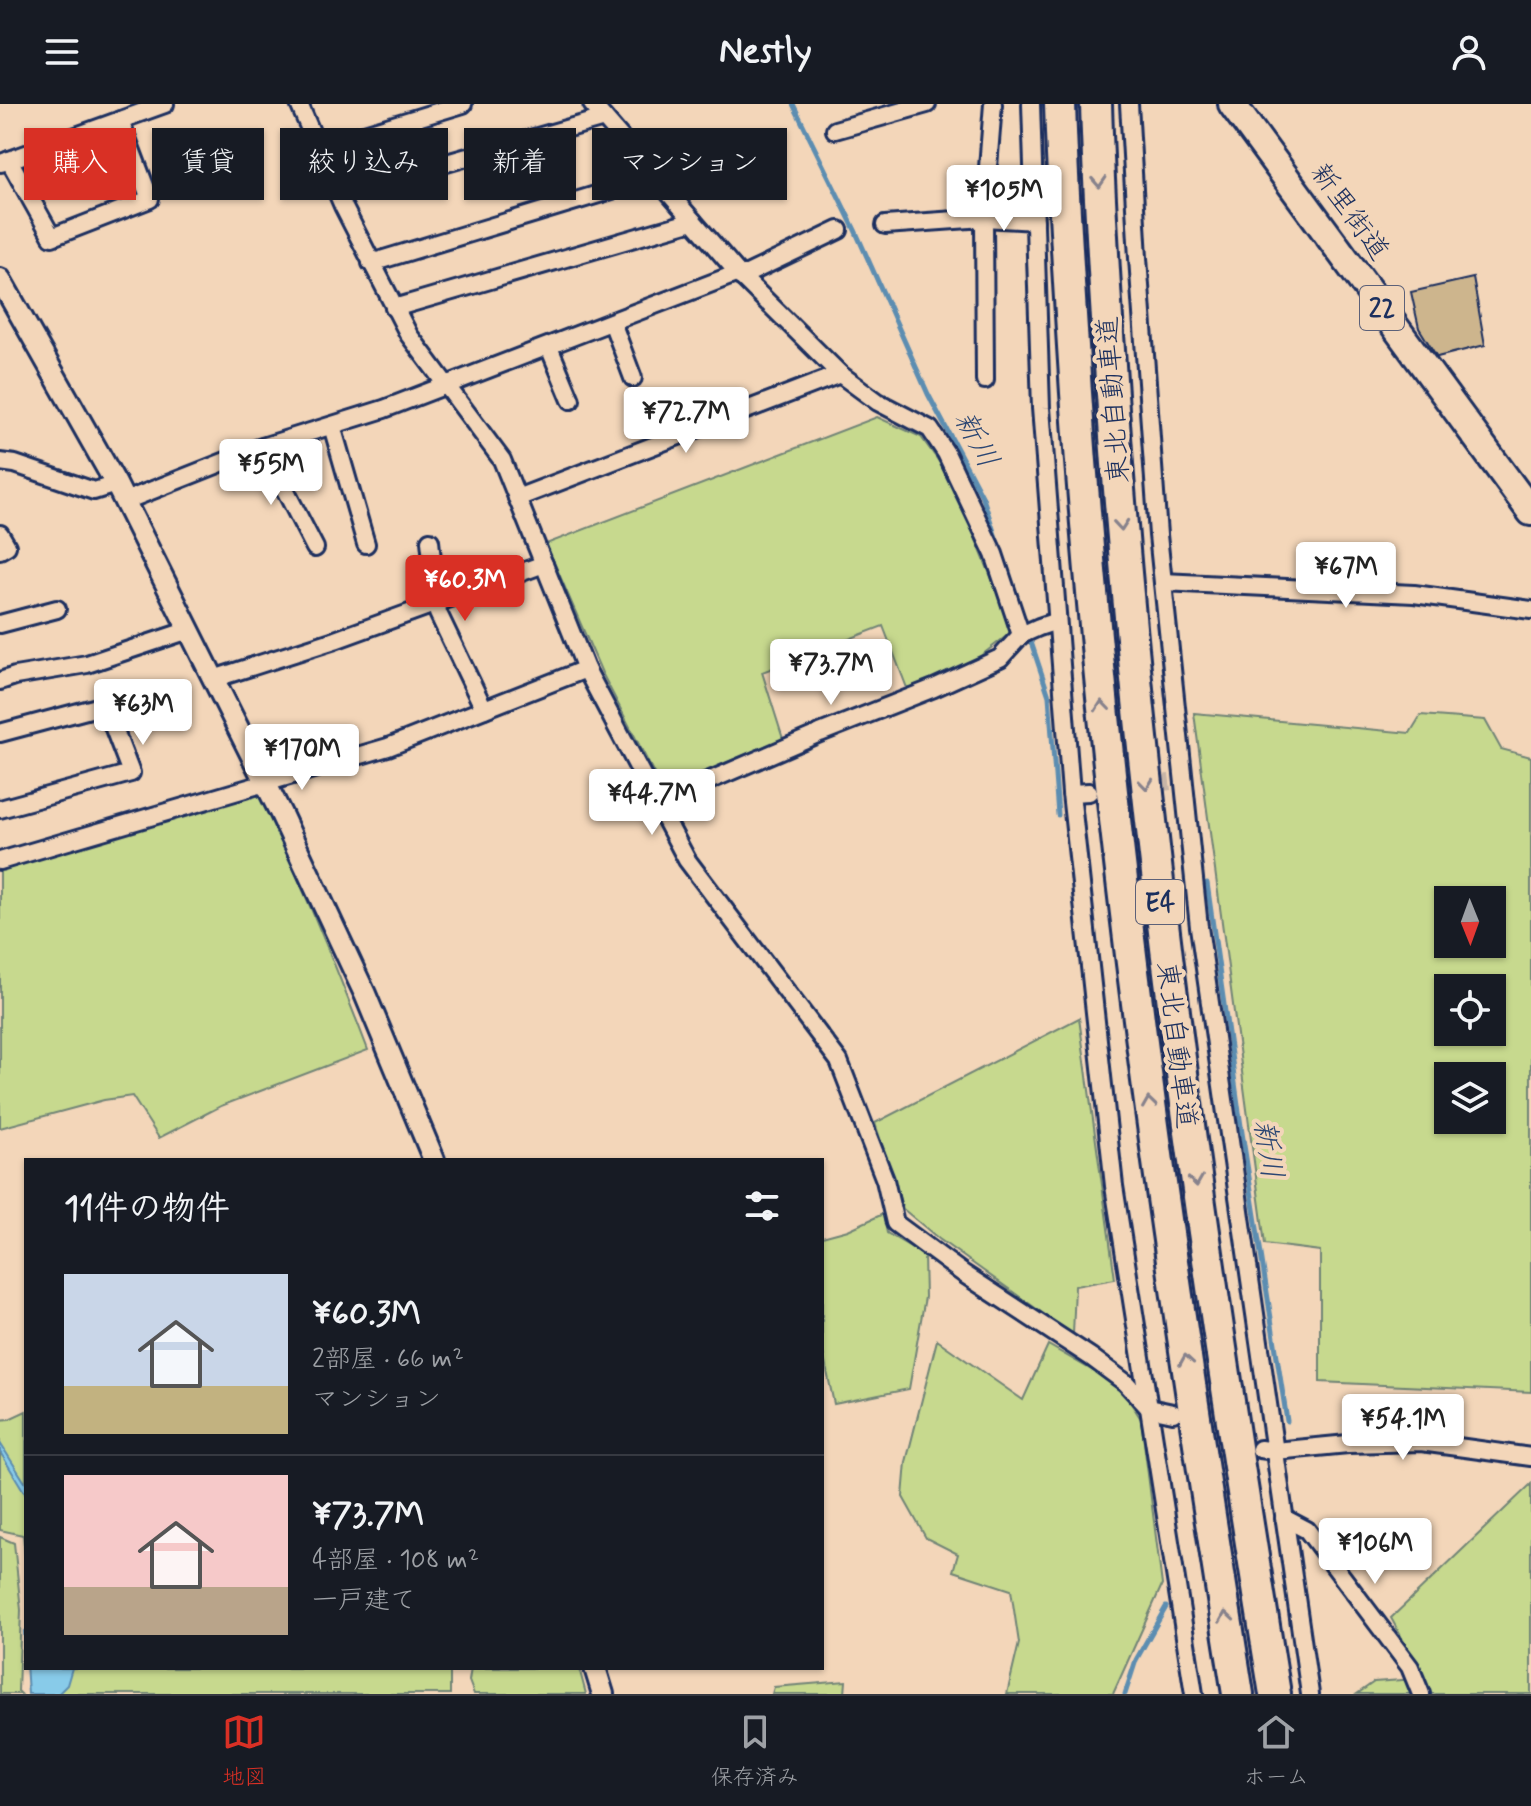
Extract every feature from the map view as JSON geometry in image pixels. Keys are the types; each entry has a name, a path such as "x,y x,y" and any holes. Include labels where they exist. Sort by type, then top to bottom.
{"highway":[{"name":"東北自動車道","path":"1060,104 1083,495 1118,851 1148,1095 1238,1694"},
{"name":"東北自動車道","path":"1096,104 1105,306 1118,489 1154,859 1209,1276 1275,1694"}],"main road":[{"name":"新里街道","path":"1232,104 1531,512"}],"street":[{"path":"299,104 309,128"},
{"path":"384,128 463,104"},
{"path":"592,104 613,128"},
{"path":"835,130 927,104"},
{"path":"985,380 984,218 993,104"},
{"path":"1031,104 1041,408 1071,793 1114,1186 1194,1694"},
{"path":"1129,104 1177,781 1267,1450 1284,1518 1310,1694"},
{"path":"120,120 150,199 52,237 4,162 156,106"},
{"path":"448,163 604,118"},
{"path":"341,200 409,335 502,460 586,669 687,860 839,1061 885,1180 895,1223 964,1274 1091,1357 1126,1383 1149,1408 1173,1413"},
{"path":"371,263 592,200"},
{"path":"675,200 740,275 840,374 878,402 930,429 946,453 994,554 1021,635"},
{"path":"885,225 984,218 1035,221"},
{"path":"394,308 693,221"},
{"path":"0,462 15,464 94,491 120,493 384,409 740,275 839,230"},
{"path":"0,279 120,493 265,783 365,994 433,1158"},
{"path":"612,322 633,378"},
{"path":"549,347 571,400"},
{"path":"517,498 840,374"},
{"path":"332,426 366,544"},
{"path":"263,447 315,548"},
{"path":"0,534 7,546 0,550"},
{"path":"430,541 438,613 484,709"},
{"path":"213,679 335,640 544,564"},
{"path":"1163,582 1414,594 1531,610"},
{"path":"0,624 57,609"},
{"path":"657,803 1000,658 1021,635 1057,621"},
{"path":"0,681 87,664 189,630"},
{"path":"0,861 388,747 586,669"},
{"path":"0,733 105,705 131,773 0,809"},
{"path":"1071,793 1089,792"},
{"path":"1267,1450 1421,1442 1531,1457"},
{"path":"1284,1518 1307,1530 1410,1667 1421,1694"},
{"path":"596,1670 603,1694"}],"green space":[{"path":"877,417 921,437 951,478 1013,631 957,674 907,688 883,626 762,672 783,739 662,789 602,673 546,544"},
{"path":"1194,713 1410,733 1421,715 1485,720 1501,749 1531,757 1531,1392 1320,1382 1320,1251 1265,1244"},
{"path":"260,794 368,1050 221,1106 159,1138 132,1096 104,1100 0,1128 0,867"},
{"path":"1079,1018 1115,1279 1075,1286 1073,1335 939,1239 903,1209 875,1123"},
{"path":"883,1214 887,1233 924,1255 925,1297 909,1389 834,1404 824,1357 824,1236 848,1230"},
{"path":"937,1340 1023,1400 1048,1345 1107,1379 1125,1394 1141,1419 1162,1585 1113,1694 1007,1694 1019,1643 1011,1590 953,1571 958,1554 926,1538 903,1497 906,1462"},
{"path":"24,1412 24,1546 23,1535 0,1530 0,1420"},
{"path":"1531,1484 1531,1694 1357,1694 1374,1682 1416,1679 1430,1689 1391,1618"},
{"path":"0,1537 14,1543 21,1610 18,1691 21,1694 0,1694"},
{"path":"36,1670 450,1670 450,1694 39,1694"},
{"path":"471,1670 580,1670 586,1694 474,1694 469,1681"},
{"path":"846,1681 845,1694 772,1694 774,1687"}],"water":[{"path":"0,1443 24,1481 24,1492 0,1452"},
{"path":"26,1670 71,1670 67,1685 58,1694 28,1694"}],"building":[{"path":"1473,278 1485,345 1437,357 1419,328 1411,292"}],"waterway":[{"name":"新川","path":"793,104 855,230 928,394 983,498 1000,550"},
{"name":"新川","path":"1029,636 1049,696 1058,815"},
{"name":"新川","path":"1207,883 1287,1421"},
{"name":"新川","path":"1125,1694 1136,1660 1166,1607"}],"tunnel":[{"path":"1107,790 1170,782"},
{"path":"1193,1421 1260,1449"}]}
